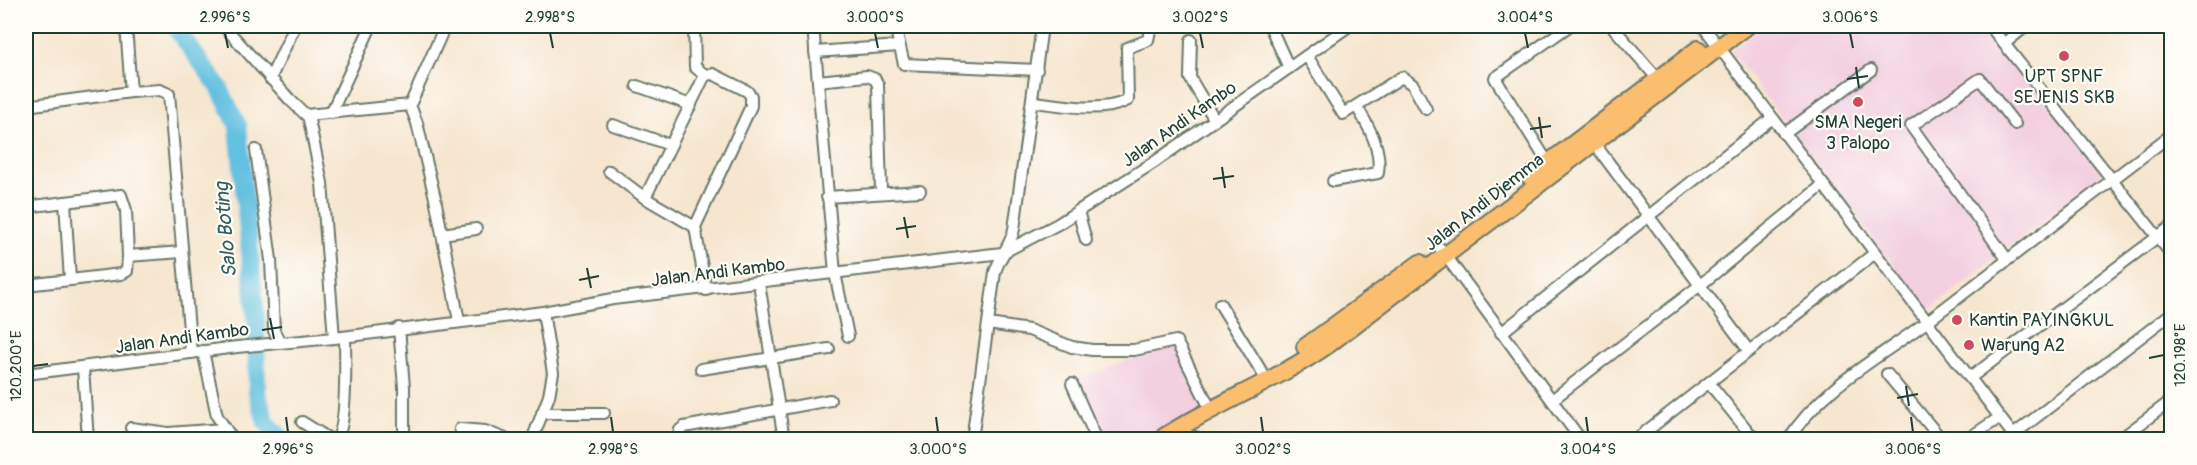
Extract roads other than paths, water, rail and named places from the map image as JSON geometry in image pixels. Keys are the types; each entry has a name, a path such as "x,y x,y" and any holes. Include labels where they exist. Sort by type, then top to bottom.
{"highway":[{"name":"Jalan Andi Djemma","path":"1443,252 1548,163 1657,78 1712,37 1731,26"},
{"name":"Jalan Andi Djemma","path":"1159,440 1236,396 1256,388 1303,355 1594,143 1712,37 1747,26"},
{"name":"Jalan Andi Djemma","path":"1236,396 1263,374 1303,355"}],"street":[{"path":"126,26 131,92"},
{"path":"224,26 270,79 308,115 322,183 339,337 346,370 342,422 340,434 333,440 302,422"},
{"path":"270,79 295,26"},
{"path":"331,113 371,26"},
{"path":"445,26 410,105 417,123 459,321"},
{"path":"694,26 695,67 705,75 713,74 747,91 752,100 695,226 706,290"},
{"path":"813,26 835,273 848,336"},
{"path":"896,26 903,63 906,65 1037,70"},
{"path":"972,440 995,272 1002,253 1012,239 1034,102 1042,26"},
{"path":"1034,102 1098,106 1118,104 1128,100 1127,48 1148,40 1151,26"},
{"path":"1270,26 1289,68"},
{"name":"Jalan Andi Kambo","path":"27,374 237,346 339,337 543,312 613,299 706,290 1002,253 1078,211 1215,120 1349,26"},
{"path":"1548,163 1495,78 1569,26"},
{"path":"1612,26 1657,78"},
{"path":"1990,26 2172,255"},
{"path":"2004,44 2026,26"},
{"path":"1712,37 1771,119 2015,437 2172,314"},
{"path":"1191,40 1190,78 1215,120"},
{"path":"815,52 899,46"},
{"path":"1307,56 1343,114 1402,77 1413,85 1426,109"},
{"path":"1784,134 1870,70"},
{"path":"645,198 705,75"},
{"path":"818,81 867,76 875,80 878,85 881,192"},
{"path":"2007,259 1911,126 1980,79 2015,124"},
{"path":"637,86 692,105"},
{"path":"26,106 131,92 160,90 169,94 191,353"},
{"path":"308,115 410,105"},
{"path":"1333,181 1378,173 1379,166 1372,132 1357,107"},
{"path":"1501,333 1771,119"},
{"path":"613,125 670,145"},
{"path":"1788,440 1806,415 1846,380 1927,322 2172,134"},
{"path":"1594,143 1749,351"},
{"path":"256,150 271,260 274,331 277,342"},
{"path":"609,171 645,198 695,226"},
{"path":"1552,400 1699,286 1823,185"},
{"path":"827,197 881,192 920,192"},
{"path":"26,207 121,195 126,210 128,256 126,271 121,274 26,285"},
{"path":"66,202 70,280"},
{"path":"1078,211 1086,240"},
{"path":"1970,378 2172,226"},
{"path":"442,234 476,229"},
{"path":"128,256 182,252"},
{"path":"1443,252 1581,440"},
{"path":"1642,438 1875,253"},
{"path":"759,283 784,440"},
{"path":"1221,304 1263,374"},
{"path":"532,440 553,374 543,312"},
{"path":"988,324 1029,330 1072,347 1092,350 1134,350 1176,341 1211,410"},
{"path":"399,328 404,387 404,440"},
{"path":"26,335 27,374"},
{"path":"701,369 829,349"},
{"path":"203,351 217,416 233,440"},
{"path":"83,368 88,440"},
{"path":"1887,374 1942,440"},
{"path":"1072,384 1097,440"},
{"path":"1710,384 1755,440"},
{"path":"678,440 680,430 684,427 830,400"},
{"path":"2119,440 2172,400"},
{"path":"542,413 604,413"},
{"path":"1966,440 1999,418"},
{"path":"131,428 168,433 224,429"},
{"path":"460,429 485,431 508,440"},
{"path":"1174,431 1204,440"}],"waterway":[{"name":"Salo Boting","path":"174,26 219,87 238,126 256,318 257,393 266,422 284,440"}],"place":[{"name":"UPT SPNF SEJENIS SKB","path":"2064,56"},
{"name":"SMA Negeri 3 Palopo","path":"1858,102"},
{"name":"Kantin PAYINGKUL","path":"1957,320"},
{"name":"Warung A2","path":"1969,345"}]}
